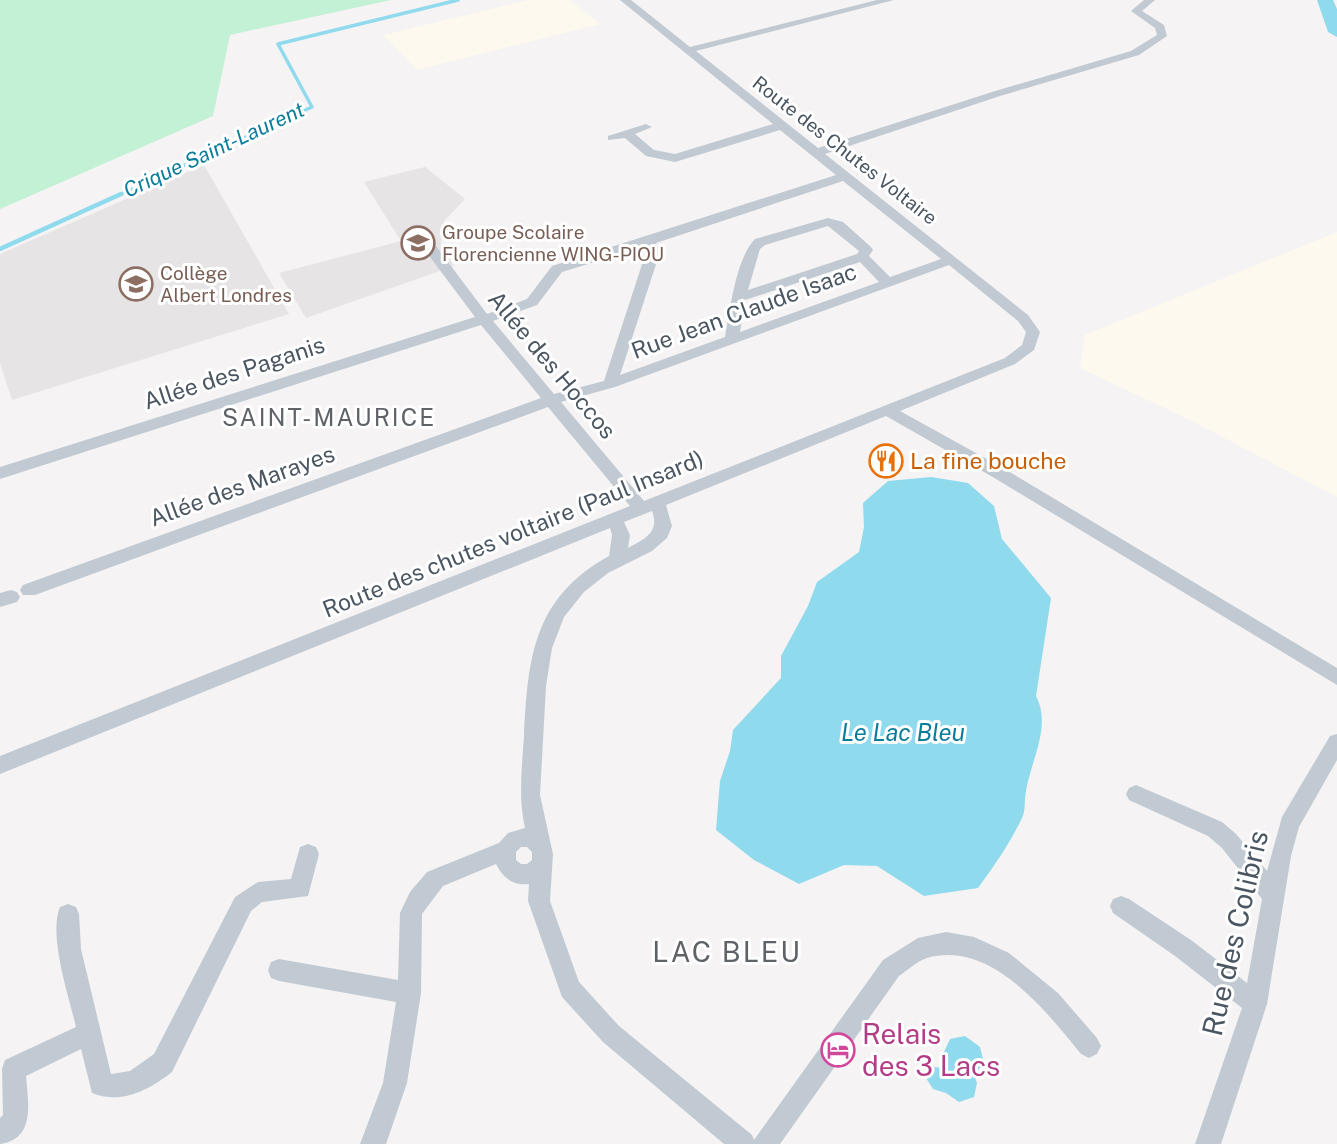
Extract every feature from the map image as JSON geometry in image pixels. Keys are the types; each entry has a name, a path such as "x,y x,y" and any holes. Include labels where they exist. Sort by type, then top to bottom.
{"street":[{"name":"Route des Chutes Voltaire","path":"625,0 1023,318 1030,325 1033,336"},
{"path":"689,50 889,0"},
{"path":"815,153 996,94 1135,53 1162,36 1160,27 1136,11 1150,0"},
{"path":"627,133 650,153 668,158 783,125"},
{"path":"612,138 646,127"},
{"name":"Allée des Paganis","path":"0,473 533,301 540,296 547,278 557,269 634,244 650,244 667,234 845,176"},
{"path":"731,341 739,298 754,248 763,240 816,223 831,223 865,248 866,253 862,257 739,298"},
{"path":"610,384 653,252 650,244"},
{"name":"Allée des Hoccos","path":"432,249 482,317 551,400 648,504"},
{"path":"862,257 889,284"},
{"name":"Rue Jean Claude Isaac","path":"551,400 610,384 951,260"},
{"name":"Route des chutes voltaire (Paul Insard)","path":"0,765 1010,361 1029,347 1033,336"},
{"name":"Allée des Marayes","path":"29,590 551,400"},
{"path":"885,409 1007,477 1337,677"},
{"path":"539,901 540,854 530,802 538,664 553,618 569,596 617,559 639,552 661,534 664,519 648,504"},
{"path":"614,519 621,535 617,559"},
{"name":"Rue des Colibris","path":"1208,1144 1255,1004 1280,856 1289,824 1337,742"},
{"path":"1136,794 1214,829 1229,841 1274,897"},
{"path":"511,858 530,802"},
{"path":"373,1144 395,1083 409,993 409,923 418,899 436,879 455,870 511,858 531,839 540,854"},
{"path":"68,914 70,949 87,1034 101,1084 109,1087 146,1078 163,1063 243,904 258,892 300,889 308,854"},
{"path":"511,858 526,874 540,854"},
{"path":"511,858 539,901 558,962 570,989 582,1006 611,1034 743,1144"},
{"path":"1121,906 1183,948 1255,1004"},
{"path":"765,1144 891,968 905,954 919,947 952,944 998,958 1042,990 1089,1046"},
{"path":"279,970 409,993"},
{"path":"0,1133 16,1121 14,1069 87,1034"}],"shaded area":[{"path":"529,0 570,0 600,24 417,70 383,35"},
{"name":"Collège Albert Londres","path":"204,165 289,314 12,400 0,363 0,254"},
{"name":"Groupe Scolaire Florencienne WING-PIOU","path":"425,167 465,199 444,221 441,244 454,266 306,318 279,273 401,241 364,182"},
{"path":"1337,232 1337,497 1192,421 1080,368 1085,335"}],"green space":[{"path":"0,0 391,0 230,35 213,116 0,209"}],"water":[{"name":"Le Lac Bleu","path":"931,477 968,483 994,506 1002,539 1051,598 1036,696 1042,719 1041,731 1023,815 1007,845 978,888 924,896 877,866 844,865 799,884 754,860 716,830 720,781 730,751 733,730 781,678 781,656 808,606 817,582 859,552 864,527 863,503 888,481"},
{"path":"965,1036 980,1047 984,1063 974,1075 977,1083 974,1097 959,1102 946,1093 933,1089 926,1078 932,1067 947,1068 944,1052 950,1039"}],"waterway":[{"name":"Crique Saint-Laurent","path":"117,196 312,107 278,44 458,0"},
{"path":"1325,0 1337,32"},
{"name":"Crique Saint-Laurent","path":"0,249 121,194"}],"place":[{"name":"Groupe Scolaire Florencienne WING-PIOU","path":"418,243"},
{"name":"Collège Albert Londres","path":"136,284"},
{"name":"La fine bouche","path":"886,461"},
{"name":"Relais des 3 Lacs","path":"838,1050"}],"district":[{"name":"SAINT-MAURICE","path":"329,418"},
{"name":"LAC BLEU","path":"727,952"}]}
